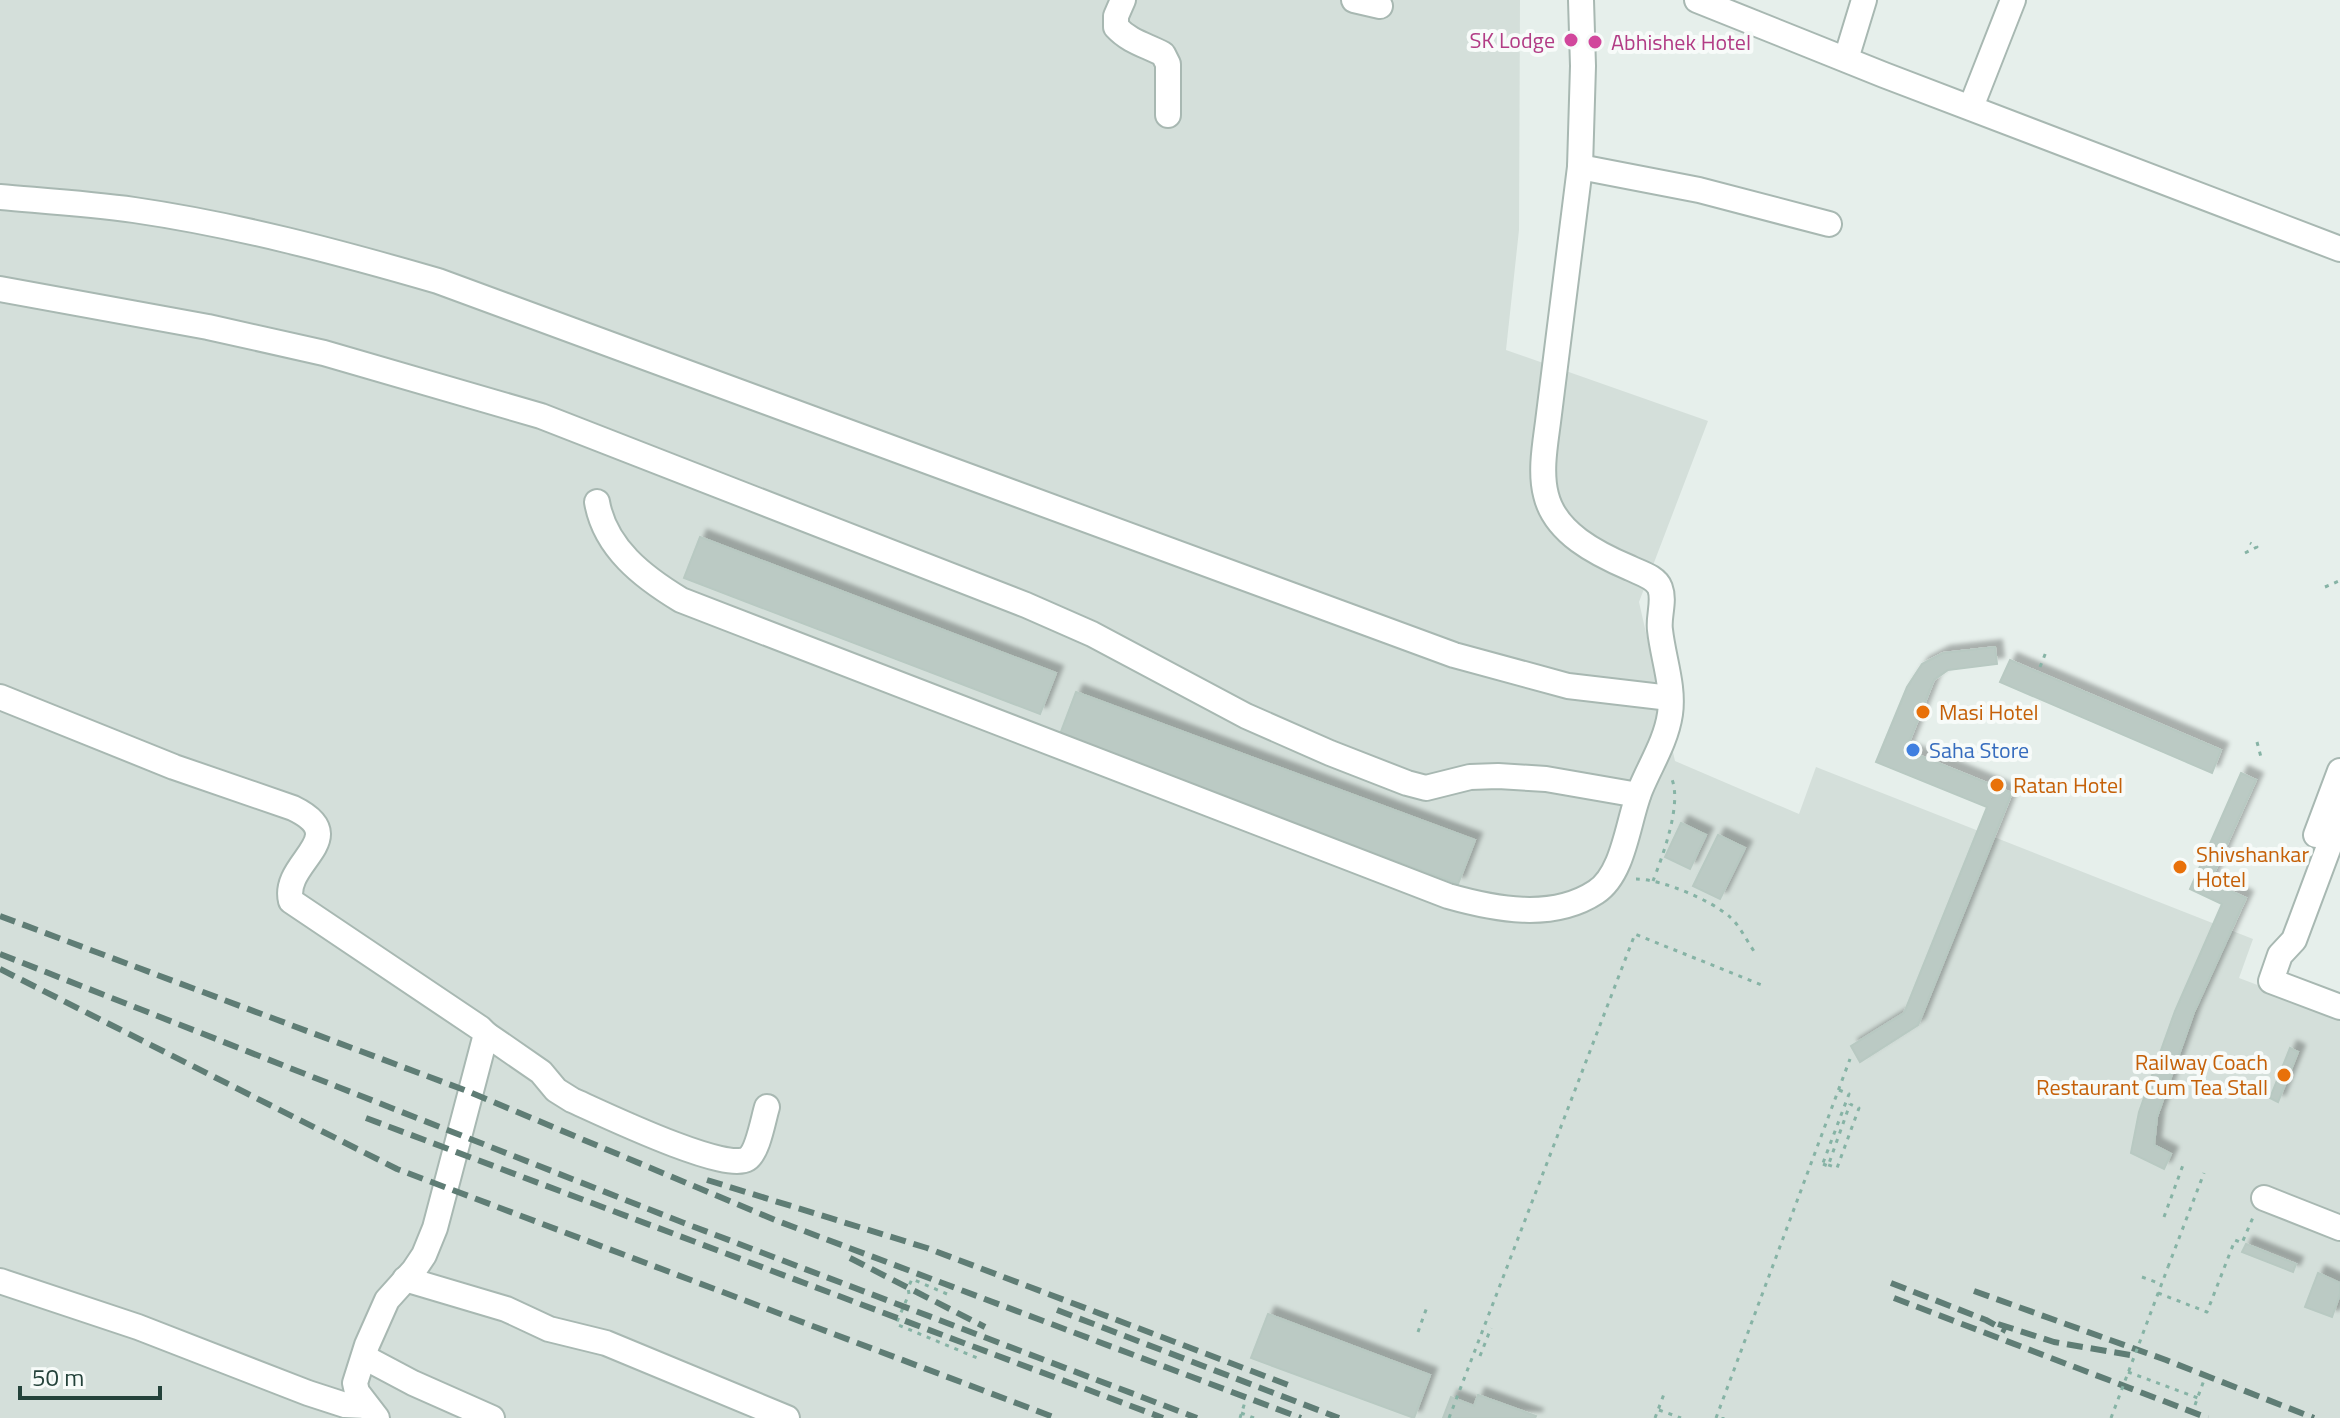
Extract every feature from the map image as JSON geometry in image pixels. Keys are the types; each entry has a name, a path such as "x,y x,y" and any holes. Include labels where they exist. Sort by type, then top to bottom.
{"street":[{"path":"1123,0 1116,16 1116,27 1125,37 1163,54 1168,64 1168,115"},
{"path":"1354,0 1380,6"},
{"path":"597,502 607,530 634,568 681,600 1448,896 1515,911 1554,907 1597,892 1612,873 1638,795 1656,760 1670,714 1670,683 1659,627 1662,597 1658,583 1581,542 1558,519 1546,497 1544,485 1545,443 1580,167 1581,0"},
{"path":"1697,0 2340,249"},
{"path":"1846,59 1864,0"},
{"path":"1971,107 2013,0"},
{"path":"1580,167 1699,190 1829,224"},
{"path":"0,197 133,210 233,228 438,281 1454,655 1568,686 1670,698"},
{"path":"0,289 208,327 310,350 541,416 1026,605 1092,634 1246,716 1417,787 1426,788 1470,777 1498,776 1546,779 1638,795"},
{"path":"0,697 174,767 309,816 318,827 318,839 292,883 289,892 291,901 480,1028 541,1072 556,1090 572,1100 733,1163 747,1159 754,1150 767,1107"},
{"path":"2340,771 2281,926 2280,955 2271,981 2340,1007"},
{"path":"2280,955 2294,940 2340,817"},
{"path":"372,1412 357,1392 355,1383 387,1300 424,1255 435,1228 486,1034"},
{"path":"2260,1203 2340,1228"},
{"path":"405,1279 506,1309 549,1329 606,1343 787,1418"},
{"path":"0,1281 138,1327 326,1399 372,1412"},
{"path":"364,1357 492,1418"}],"path":[{"path":"2245,553 2257,547 2250,543"},
{"path":"2325,587 2339,581"},
{"path":"2040,667 2046,652"},
{"path":"2257,742 2262,761"},
{"path":"1653,881 1668,833 1675,793 1675,784 1668,770 1656,760"},
{"path":"1612,873 1628,880 1653,881 1690,895 1729,916 1756,954"},
{"path":"1449,1418 1635,934 1764,986"},
{"path":"1716,1418 1850,1059"},
{"path":"1813,1158 1828,1166 1832,1153 1850,1104 1859,1108 1837,1168 1823,1163 1849,1094 1839,1090"},
{"path":"2164,1217 2183,1165"},
{"path":"2111,1418 2204,1173"},
{"path":"2158,1293 2207,1312 2235,1240 2242,1243 2260,1203"},
{"path":"2142,1277 2161,1284"},
{"path":"947,1294 912,1279 896,1324 982,1360"},
{"path":"1418,1332 1428,1304"},
{"path":"1480,1356 1491,1328"},
{"path":"1479,1340 1486,1343"},
{"path":"2128,1372 2198,1398"},
{"path":"2195,1405 2204,1380"},
{"path":"1655,1418 1664,1394"},
{"path":"1245,1402 1240,1416 1254,1418"},
{"path":"1658,1409 1681,1418"}],"shaded area":[{"path":"0,0 1520,0 1519,230 1506,350 1708,421 1639,602 1675,761 1799,814 1816,767 2253,939 2239,978 2340,1016 2340,1418 0,1418"}],"building":[{"path":"700,537 1056,673 1040,714 684,578"},
{"path":"1995,647 1997,664 1948,670 1934,680 1906,750 2012,793 1918,1025 1860,1062 1851,1046 1904,1013 1987,807 1876,762 1907,687 1922,664 1943,653"},
{"path":"2010,660 2221,750 2212,773 2000,682"},
{"path":"1076,692 1475,840 1458,884 1059,737"},
{"path":"2241,773 2256,780 2210,882 2246,898 2194,1012 2157,1117 2154,1145 2171,1154 2164,1169 2131,1153 2139,1112 2175,1011 2222,904 2190,889"},
{"path":"1681,823 1706,835 1690,869 1665,857"},
{"path":"1718,835 1745,848 1720,899 1693,886"},
{"name":"Railway Coach Restaurant Cum Tea Stall","path":"2290,1048 2298,1052 2278,1102 2270,1098"},
{"path":"2246,1244 2296,1264 2293,1272 2242,1252"},
{"path":"2318,1273 2340,1283 2340,1294 2332,1317 2305,1307"},
{"path":"1268,1314 1430,1375 1414,1418 1251,1358"},
{"path":"1478,1395 1536,1416 1443,1418 1451,1397 1474,1406"}],"railway":[{"path":"0,916 467,1091 775,1220 1301,1418"},
{"path":"0,954 684,1223 1197,1418"},
{"path":"0,969 397,1169 1056,1418"},
{"path":"366,1118 1163,1418"},
{"path":"707,1180 927,1248 1291,1386"},
{"path":"850,1258 985,1327"},
{"path":"1891,1283 1986,1320 2006,1331"},
{"path":"1974,1291 2166,1360 2314,1418"},
{"path":"1894,1298 2208,1418"},
{"path":"1057,1310 1339,1418"},
{"path":"1998,1324 2054,1342 2130,1355"}],"place":[{"name":"SK Lodge","path":"1571,40"},
{"name":"Abhishek Hotel","path":"1595,42"},
{"name":"Masi Hotel","path":"1923,712"},
{"name":"Saha Store","path":"1913,750"},
{"name":"Ratan Hotel","path":"1997,785"},
{"name":"Shivshankar Hotel","path":"2180,867"},
{"name":"Railway Coach Restaurant Cum Tea Stall","path":"2284,1075"}]}
